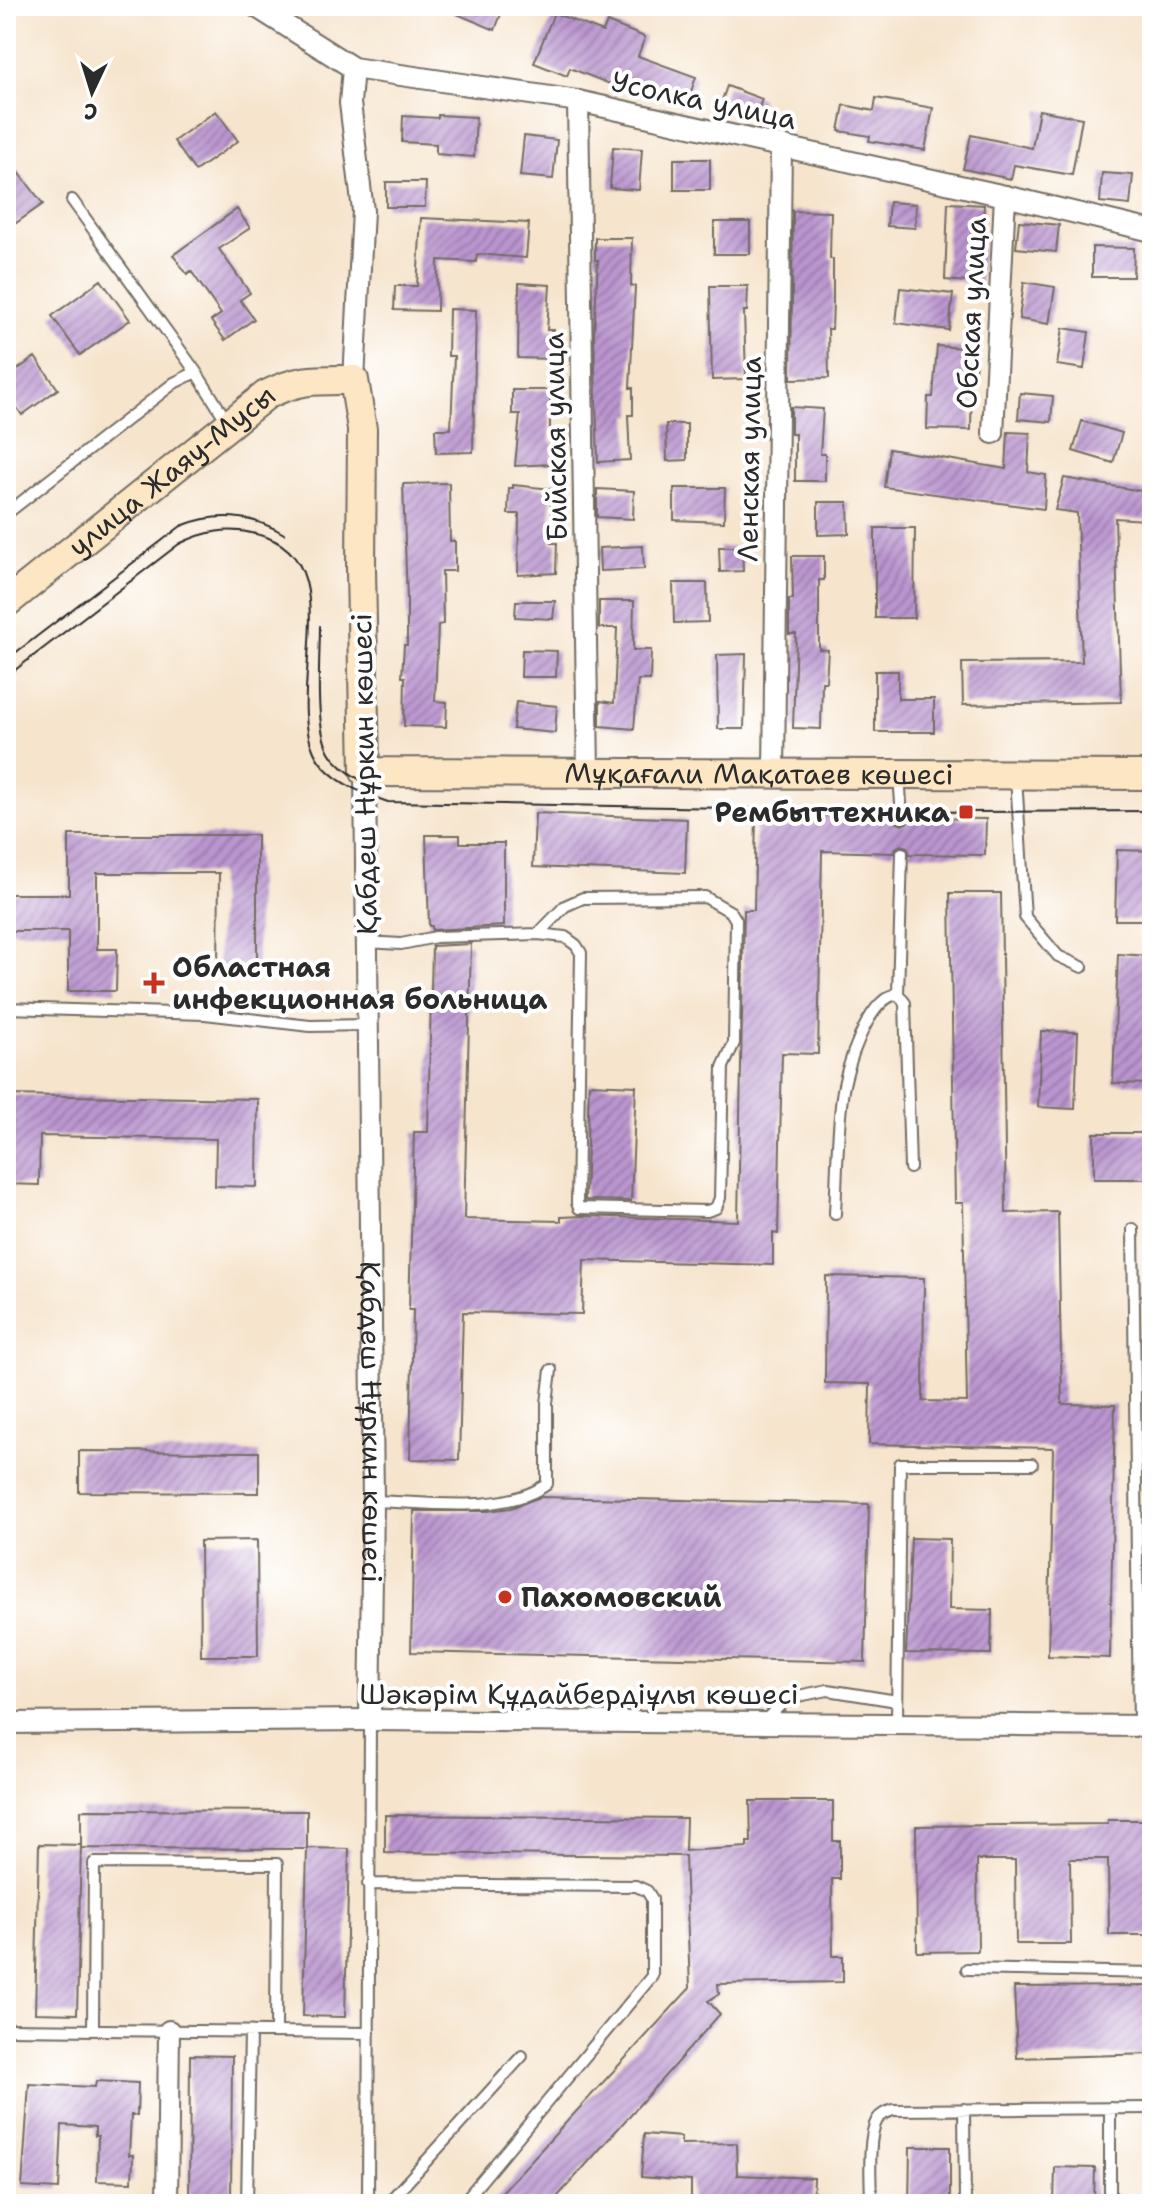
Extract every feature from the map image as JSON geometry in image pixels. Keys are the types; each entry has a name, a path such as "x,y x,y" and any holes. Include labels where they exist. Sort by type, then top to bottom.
{"main road":[{"name":"улица Жаяу-Мусы","path":"6,603 266,395 290,383 354,380"},
{"name":"Қабдеш Нұркин көшесі","path":"354,380 362,429 365,772"},
{"name":"Мұқағали Мақатаев көшесі","path":"365,772 1152,775"}],"street":[{"name":"Усолка улица","path":"255,6 353,68 578,101 1152,231"},
{"name":"Қабдеш Нұркин көшесі","path":"353,68 350,103 363,211 354,380"},
{"name":"Бийская улица","path":"578,101 588,773"},
{"name":"Ленская улица","path":"774,773 781,145"},
{"name":"Обская улица","path":"993,433 1005,196"},
{"name":"Қабдеш Нұркин көшесі","path":"365,772 373,1501 370,1720"},
{"name":"Шәкәрім Құдайбердіұлы көшесі","path":"6,1723 370,1720 1145,1726"},
{"path":"167,2204 169,2031"}],"lane":[{"path":"72,200 230,424"},
{"path":"6,514 174,383 196,372"},
{"path":"899,773 902,817"},
{"path":"1016,776 1025,917 1058,956 1082,967"},
{"path":"902,853 898,994 905,1003 910,1168"},
{"path":"366,942 401,944 436,937 538,934 565,937 576,945 581,953 579,1208 707,1211 716,1208 720,1198 723,1067 734,1043 736,920 731,912 705,897 583,898 565,906 538,934"},
{"path":"835,1214 842,1093 863,1029 877,1006 891,994 898,994"},
{"path":"6,1008 205,1014 310,1026 367,1025"},
{"path":"1133,1229 1145,1726"},
{"path":"373,1501 483,1504 534,1493 547,1484 547,1403 551,1370"},
{"path":"897,1723 900,1464 1032,1464"},
{"path":"762,1723 788,1698 828,1690 897,1701"},
{"path":"368,2204 370,1720"},
{"path":"93,2030 94,1863 277,1864 276,2032"},
{"path":"368,1884 636,1886 647,1891 652,1899 652,1976 462,2204"},
{"path":"967,1969 1152,1973"},
{"path":"6,2029 369,2033"},
{"path":"247,2204 250,2032"},
{"path":"387,2204 522,2056"},
{"path":"1110,2108 1110,2204"},
{"path":"871,2204 872,2133 877,2120 884,2113 893,2110 1152,2108"},
{"path":"964,2109 965,2204"}],"building":[{"path":"438,6 504,6 495,30"},
{"path":"554,13 603,32 607,22 645,37 638,56 696,77 687,103 628,82 625,90 570,68 567,76 534,63"},
{"path":"727,86 762,99 754,122 719,109"},
{"path":"876,98 933,108 925,150 869,141 870,136 839,131 844,105 874,111"},
{"path":"1039,110 1082,118 1072,175 1014,165 1011,179 963,169 971,135 1032,148"},
{"path":"216,111 238,141 195,171 174,141"},
{"path":"438,115 476,117 474,157 436,154 436,144 402,142 403,116 438,118"},
{"path":"524,136 557,140 553,179 520,176"},
{"path":"613,147 642,149 639,190 610,188"},
{"path":"6,155 43,204 6,230"},
{"path":"674,159 710,159 710,190 674,190"},
{"path":"1102,173 1133,175 1130,205 1100,202"},
{"path":"386,182 426,182 425,207 386,207"},
{"path":"889,202 916,204 915,228 887,226"},
{"path":"948,203 984,205 980,283 945,280"},
{"path":"237,209 250,228 219,249 250,293 240,300 254,319 225,340 211,321 221,314 191,271 187,274 173,255"},
{"path":"793,211 831,212 833,302 832,329 828,329 829,378 791,379"},
{"path":"421,218 529,223 526,258 477,254 476,262 438,260 437,311 394,310 395,286 417,286"},
{"path":"1019,221 1059,225 1056,252 1016,248"},
{"path":"714,222 750,222 750,254 714,254"},
{"path":"595,238 632,238 631,286 635,286 630,388 633,388 633,415 628,415 630,460 598,462 594,335 598,260 595,260"},
{"path":"1092,247 1134,248 1133,277 1092,277"},
{"path":"101,280 130,320 80,355 52,316"},
{"path":"1024,282 1055,287 1049,324 1019,319"},
{"path":"519,283 550,285 547,330 554,330 553,359 518,358"},
{"path":"710,286 748,286 747,311 744,311 746,379 712,380"},
{"path":"900,288 953,294 949,330 896,323"},
{"path":"449,309 476,310 473,452 436,453 435,429 451,429 454,356 448,356"},
{"path":"1063,328 1089,332 1084,369 1057,365"},
{"path":"937,346 977,349 975,372 972,372 971,430 927,429 928,397 933,397"},
{"path":"35,357 58,389 22,415 6,392 6,378"},
{"path":"512,390 550,390 551,464 515,466 520,414 512,414"},
{"path":"1020,393 1053,396 1051,422 1018,419"},
{"path":"791,407 823,409 820,454 825,454 825,481 795,481 795,434 791,434"},
{"path":"1082,421 1122,433 1113,463 1073,451"},
{"path":"666,424 687,424 687,460 667,461"},
{"path":"1008,432 1030,433 1028,472 1046,475 1044,509 884,487 889,449 1006,469"},
{"path":"1064,478 1148,492 1146,520 1115,518 1121,702 963,705 962,663 1082,662 1077,513 1055,510"},
{"path":"449,483 450,541 455,541 455,571 442,571 443,624 438,625 435,701 447,702 446,727 404,726 405,677 402,677 404,645 407,645 407,600 403,484"},
{"path":"513,485 551,489 551,543 557,543 556,573 518,575 519,514 508,514 509,488"},
{"path":"674,488 725,488 724,522 674,520"},
{"path":"597,489 634,491 633,519 597,517"},
{"path":"818,502 848,502 849,534 818,535"},
{"path":"875,528 915,528 914,618 875,618"},
{"path":"643,546 644,569 600,571 599,548"},
{"path":"719,547 742,547 743,571 720,572"},
{"path":"792,556 824,556 824,580 819,580 819,649 828,650 826,682 822,682 821,729 793,728 796,634 789,634 789,599 793,599"},
{"path":"673,583 707,583 708,622 674,623"},
{"path":"516,601 555,601 553,619 515,617"},
{"path":"599,601 634,601 633,650 651,650 650,680 638,680 634,729 600,726 600,701 614,703 617,628 599,628"},
{"path":"522,650 557,651 556,677 521,677"},
{"path":"746,654 744,729 718,729 717,655"},
{"path":"875,671 898,671 898,699 934,699 934,732 875,732"},
{"path":"516,702 557,706 555,733 513,729"},
{"path":"535,813 687,819 685,873 533,867"},
{"path":"756,815 894,817 902,825 910,818 986,819 985,855 910,854 907,847 901,845 894,853 822,851 818,1054 782,1053 778,1234 773,1233 773,1265 584,1260 582,1314 463,1312 459,1460 410,1459 413,1310 409,1310 414,1132 428,1132 432,946 471,944 464,1219 561,1221 561,1217 583,1216 738,1221 744,910 754,910"},
{"path":"69,835 257,835 257,968 218,968 219,873 97,873 97,949 117,949 116,991 68,991 68,931 6,931 6,894 69,894"},
{"path":"426,835 460,835 460,843 504,843 504,926 432,930 429,926"},
{"path":"1117,850 1152,851 1152,920 1115,920"},
{"path":"950,893 1001,893 1006,1213 1058,1212 1062,1404 1115,1405 1110,1658 1048,1656 1053,1448 869,1444 870,1384 825,1383 826,1276 924,1278 923,1401 967,1402 963,1203 955,1203"},
{"path":"1118,954 1152,956 1152,1084 1113,1083"},
{"path":"1041,1031 1078,1032 1075,1109 1038,1107"},
{"path":"589,1084 636,1086 631,1201 585,1200"},
{"path":"6,1095 258,1099 257,1187 215,1186 216,1139 40,1136 39,1185 6,1184"},
{"path":"1094,1133 1152,1133 1152,1179 1094,1179"},
{"path":"79,1451 259,1452 259,1493 79,1492"},
{"path":"540,1497 869,1504 865,1662 411,1652 414,1511 488,1511 511,1508"},
{"path":"911,1538 950,1539 949,1609 992,1610 991,1654 906,1653"},
{"path":"257,1540 258,1656 201,1656 200,1541"},
{"path":"750,1801 833,1801 833,1841 840,1841 840,1879 832,1879 833,1956 843,1956 843,1982 718,1984 719,1994 708,2001 720,2014 551,2204 491,2204 690,1988 685,1856 385,1853 385,1815 686,1818 685,1851 747,1847 747,1842 751,1842"},
{"path":"81,1810 307,1811 307,1849 81,1848"},
{"path":"1108,1820 1152,1820 1152,1935 1109,1935 1108,1859 1070,1859 1071,1944 1016,1944 1015,1860 977,1860 978,1951 917,1952 916,1826 1108,1824"},
{"path":"39,1844 81,1845 77,2014 35,2013"},
{"path":"307,1848 349,1849 345,2017 303,2016"},
{"path":"1152,1986 1152,2054 1017,2058 1014,1987"},
{"path":"190,2055 232,2056 231,2204 189,2204"},
{"path":"96,2081 138,2083 137,2115 131,2115 129,2155 133,2155 132,2182 97,2181 98,2136 95,2136 95,2127 62,2125 59,2189 22,2187 29,2084 95,2087"},
{"path":"644,2134 681,2137 681,2144 736,2143 737,2175 814,2178 813,2204 691,2204 691,2181 641,2177"},
{"path":"910,2147 950,2147 950,2204 909,2204"},
{"path":"1055,2167 1095,2168 1094,2204 1054,2204"}],"tram line":[{"path":"6,660 181,526 207,519 233,517 259,522 284,534"},
{"path":"6,677 179,544 217,532 246,532 285,547 301,568 309,596 306,694 307,725 314,752 336,778 356,790 388,802 966,812 1152,811"},
{"path":"320,626 319,691 324,740 335,761 362,781"}],"place":[{"name":"Рембыттехника","path":"966,812"},
{"name":"Областная инфекционная больница","path":"154,983"},
{"name":"Пахомовский","path":"505,1597"}]}
